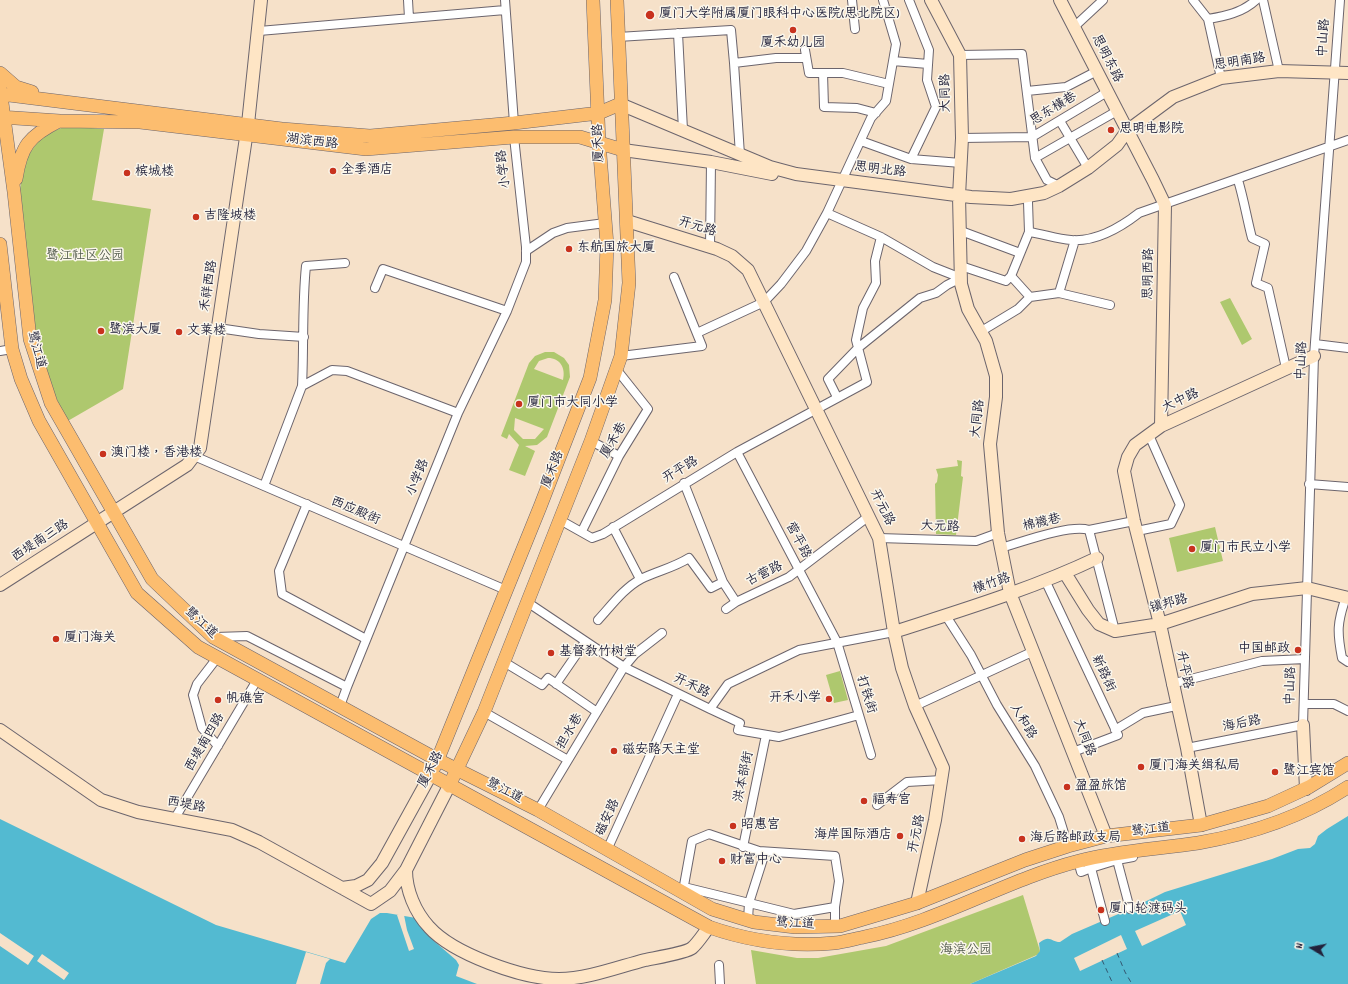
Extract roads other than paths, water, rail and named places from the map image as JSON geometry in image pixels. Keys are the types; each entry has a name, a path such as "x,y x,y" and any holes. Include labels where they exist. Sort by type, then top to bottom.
{"main road":[{"name":"厦禾路","path":"430,776 438,760 540,507 590,378 605,300 607,245 599,142 599,113 593,0"},
{"name":"厦禾路","path":"448,786 484,712 591,441 621,356 629,284 620,104 617,0"},
{"path":"0,73 16,87 71,102"},
{"name":"湖滨西路","path":"1,103 71,102 112,107 366,149 514,137 580,137 623,150"},
{"name":"湖滨西路","path":"1,103 60,121 140,122 248,130 370,136 514,123 599,113 620,104"},
{"path":"1,103 80,111 112,107"},
{"name":"鹭江道","path":"1,103 14,192 30,339 51,403 152,578 213,637 438,760 457,768 538,810 607,850 683,890 712,909 748,920 794,927 840,926 917,904 1025,860 1068,846 1106,836 1201,825 1268,806 1306,789 1348,763"},
{"path":"14,192 19,161 29,140 43,129 60,121"},
{"name":"鹭江道","path":"0,244 6,350 21,379 39,421 137,593 198,648 448,786 709,927 732,935 783,944 835,943 889,932 916,923 1015,883 1078,861 1132,850 1198,843 1238,834 1281,821 1311,809 1348,787"}],"street":[{"name":"禾祥西路","path":"97,523 187,465 200,448 248,130 261,0"},
{"path":"408,0 409,18"},
{"path":"505,0 514,123"},
{"path":"852,0 855,29"},
{"path":"697,333 764,302 781,284 806,251 872,118 886,101 896,44 883,0"},
{"path":"909,0 929,50 927,80 936,107 911,159"},
{"name":"大同路","path":"931,0 960,55 962,138 959,198 961,278 968,309 986,341 996,376 996,397 990,444 998,533 1010,594 1034,651 1106,836"},
{"name":"思明东路","path":"1060,0 1129,134"},
{"path":"1074,27 1103,0"},
{"path":"1193,0 1208,19 1221,78"},
{"path":"1208,19 1230,15 1256,0"},
{"path":"1263,0 1279,71"},
{"name":"中山路","path":"1303,725 1309,484 1315,350 1328,148 1340,0"},
{"path":"258,31 505,10"},
{"path":"618,37 731,30 740,155"},
{"path":"678,33 683,130"},
{"path":"734,63 805,54 809,73 843,73 890,84"},
{"path":"960,55 1022,54 1034,158 1047,180 1059,186"},
{"path":"893,61 928,64"},
{"name":"思明南路","path":"1129,134 1173,97 1221,78 1279,71 1334,77 1348,81"},
{"path":"1027,91 1066,86 1097,72"},
{"path":"823,73 824,107 857,108 876,113"},
{"name":"思明南路","path":"1129,134 1175,103 1226,82 1277,78 1334,77 1348,73"},
{"name":"思东横巷","path":"962,138 1032,137 1108,92"},
{"name":"思明北路","path":"620,104 770,167 841,183"},
{"path":"1034,158 1117,112"},
{"path":"1060,121 1088,168"},
{"name":"思明北路","path":"959,198 1011,199 1044,193 1059,186 1088,168 1129,134"},
{"name":"思明北路","path":"623,150 1000,205 1040,200 1074,183 1117,153 1129,134"},
{"name":"思明西路","path":"1129,134 1165,205 1161,426"},
{"name":"小学路","path":"340,706 458,413 507,311 526,262 514,137"},
{"path":"692,160 701,156 706,146 705,140"},
{"path":"1029,232 1075,240 1085,240 1101,235 1125,224 1139,214 1348,140"},
{"path":"861,141 911,159 961,163"},
{"path":"710,247 711,162"},
{"path":"1238,180 1252,238 1265,244 1256,284 1268,288 1286,368"},
{"path":"961,266 1006,281 1011,276 1029,232 1028,202"},
{"path":"826,213 881,238 933,267 961,278"},
{"name":"开元路","path":"627,221 710,247 732,256 748,270 879,538 894,632 902,668 915,706 943,768 942,780 917,904"},
{"path":"526,250 553,233 567,228 605,223"},
{"path":"961,231 1020,253"},
{"path":"858,348 856,340 863,308 876,283 875,261 881,238"},
{"path":"1059,293 1075,240"},
{"path":"264,486 302,386 304,285 306,266 345,263"},
{"path":"375,288 383,269 507,311"},
{"path":"1011,276 1030,297"},
{"path":"621,356 702,346 674,277"},
{"path":"837,397 828,379 858,348 920,298 936,293 947,285 961,278"},
{"path":"980,332 1018,309 1030,297 1059,293 1110,305"},
{"path":"218,328 259,334 304,337"},
{"name":"开平路","path":"560,520 592,538 603,534 684,483 737,452 816,408 867,382 858,348"},
{"path":"1315,350 1348,348"},
{"name":"大中路","path":"1136,526 1124,471 1128,457 1135,445 1161,426 1286,368 1315,350"},
{"path":"302,386 332,370 347,371 458,413"},
{"name":"厦禾巷","path":"582,531 619,456 648,409 617,370"},
{"name":"棉襪巷","path":"1001,548 1035,537 1081,528 1089,530 1171,524 1180,505 1150,435"},
{"path":"591,441 619,456"},
{"name":"营平路","path":"737,452 837,642"},
{"name":"西应殿街","path":"194,456 506,590"},
{"path":"684,483 723,582 736,602"},
{"path":"1309,484 1348,487"},
{"path":"307,504 279,571 282,594 366,639"},
{"name":"古营路","path":"726,609 736,602 789,577 869,516"},
{"name":"西堤南三路","path":"0,585 97,523"},
{"name":"升平路","path":"1136,526 1160,624 1171,684 1187,748 1201,825"},
{"path":"613,527 640,579"},
{"path":"1089,530 1115,631"},
{"name":"大元路","path":"879,538 976,541 998,533"},
{"path":"598,620 623,593 640,579 675,566 689,558 711,588 723,582"},
{"name":"横竹路","path":"894,632 1010,594 1065,573 1097,558"},
{"path":"1065,573 1098,624 1115,631"},
{"name":"新路街","path":"1045,580 1115,730"},
{"name":"镇邦路","path":"1115,631 1160,624 1252,594 1307,588 1347,598"},
{"path":"1347,598 1340,614 1337,633 1342,658 1348,662"},
{"name":"开禾路","path":"527,602 624,667 710,709 728,684 799,650 894,632"},
{"name":"人和路","path":"946,616 971,655 1034,766 1059,817 1068,846"},
{"name":"担水巷","path":"538,810 624,667 635,654 662,633"},
{"path":"213,637 247,636 347,687"},
{"path":"556,684 585,642"},
{"name":"打铁街","path":"837,642 871,755"},
{"path":"915,706 1034,651"},
{"path":"217,658 197,684 194,695 202,728 218,746"},
{"path":"1171,684 1262,661 1305,659"},
{"path":"504,662 542,685 548,678 597,712"},
{"name":"西堤南四路","path":"176,818 257,680"},
{"name":"磁安路","path":"607,850 678,694"},
{"path":"1304,704 1334,704 1348,711"},
{"path":"1073,752 1118,735 1115,730 1143,713 1176,706"},
{"path":"710,709 740,723 738,730 779,737 859,715"},
{"path":"484,712 568,760"},
{"path":"1303,725 1306,789"},
{"name":"海后路","path":"1187,748 1303,725"},
{"name":"西堤路","path":"0,730 101,800 138,812 176,818 232,830 246,836 371,904"},
{"name":"洪本部街","path":"743,847 766,735"},
{"name":"厦禾路","path":"342,888 356,886 368,880 382,863 430,776"},
{"path":"877,806 907,782 942,780"},
{"name":"厦禾路","path":"371,904 390,891 406,870 448,786"},
{"path":"835,907 794,914 749,903 683,890 692,841 709,834 743,847 759,851 835,856 839,881 835,907 835,926"},
{"path":"1078,861 1080,872 1117,860 1136,857 1132,850"},
{"path":"748,920 749,903 763,859 759,851"},
{"path":"1117,860 1130,910"},
{"path":"1091,868 1105,921"},
{"path":"406,870 408,891 424,922 434,932 459,948 486,962 536,980 560,979 584,975 691,949 709,927"},
{"path":"719,965 720,984"}],"water":[{"path":"1348,816 1348,984 970,984 1036,956 1040,951 1039,943 1043,940 1050,939 1060,942 1072,934 1165,892 1272,859 1298,849 1310,848 1315,844 1318,836"},
{"path":"0,819 216,925 345,963 371,919 380,913 416,918 434,941 456,960 459,965 456,976 477,984 0,984"}],"place":[{"name":"厦门大学附属厦门眼科中心医院(思北院区)","path":"650,15"},
{"name":"厦禾幼儿园","path":"793,30"},
{"name":"思明电影院","path":"1111,130"},
{"name":"全季酒店","path":"333,171"},
{"name":"槟城楼","path":"127,173"},
{"name":"吉隆坡楼","path":"196,217"},
{"name":"东航国旅大厦","path":"569,249"},
{"name":"鹭滨大厦","path":"101,331"},
{"name":"文莱楼","path":"179,332"},
{"name":"厦门市大同小学","path":"519,404"},
{"name":"澳门楼，香港楼","path":"103,454"},
{"name":"厦门市民立小学","path":"1192,549"},
{"name":"厦门海关","path":"56,639"},
{"name":"中国邮政","path":"1298,650"},
{"name":"基督教竹树堂","path":"551,653"},
{"name":"开禾小学","path":"829,699"},
{"name":"帆礁宫","path":"218,700"},
{"name":"磁安路天主堂","path":"614,751"},
{"name":"厦门海关缉私局","path":"1141,767"},
{"name":"鹭江宾馆","path":"1275,772"},
{"name":"盈盈旅馆","path":"1067,787"},
{"name":"福寿宫","path":"864,801"},
{"name":"昭惠宫","path":"733,826"},
{"name":"海岸国际酒店","path":"900,836"},
{"name":"海后路邮政支局","path":"1022,839"},
{"name":"财富中心","path":"722,861"},
{"name":"厦门轮渡码头","path":"1101,910"}],"park label":[{"name":"鹭江社区公园","path":"85,257"},
{"name":"海滨公园","path":"966,951"}]}
